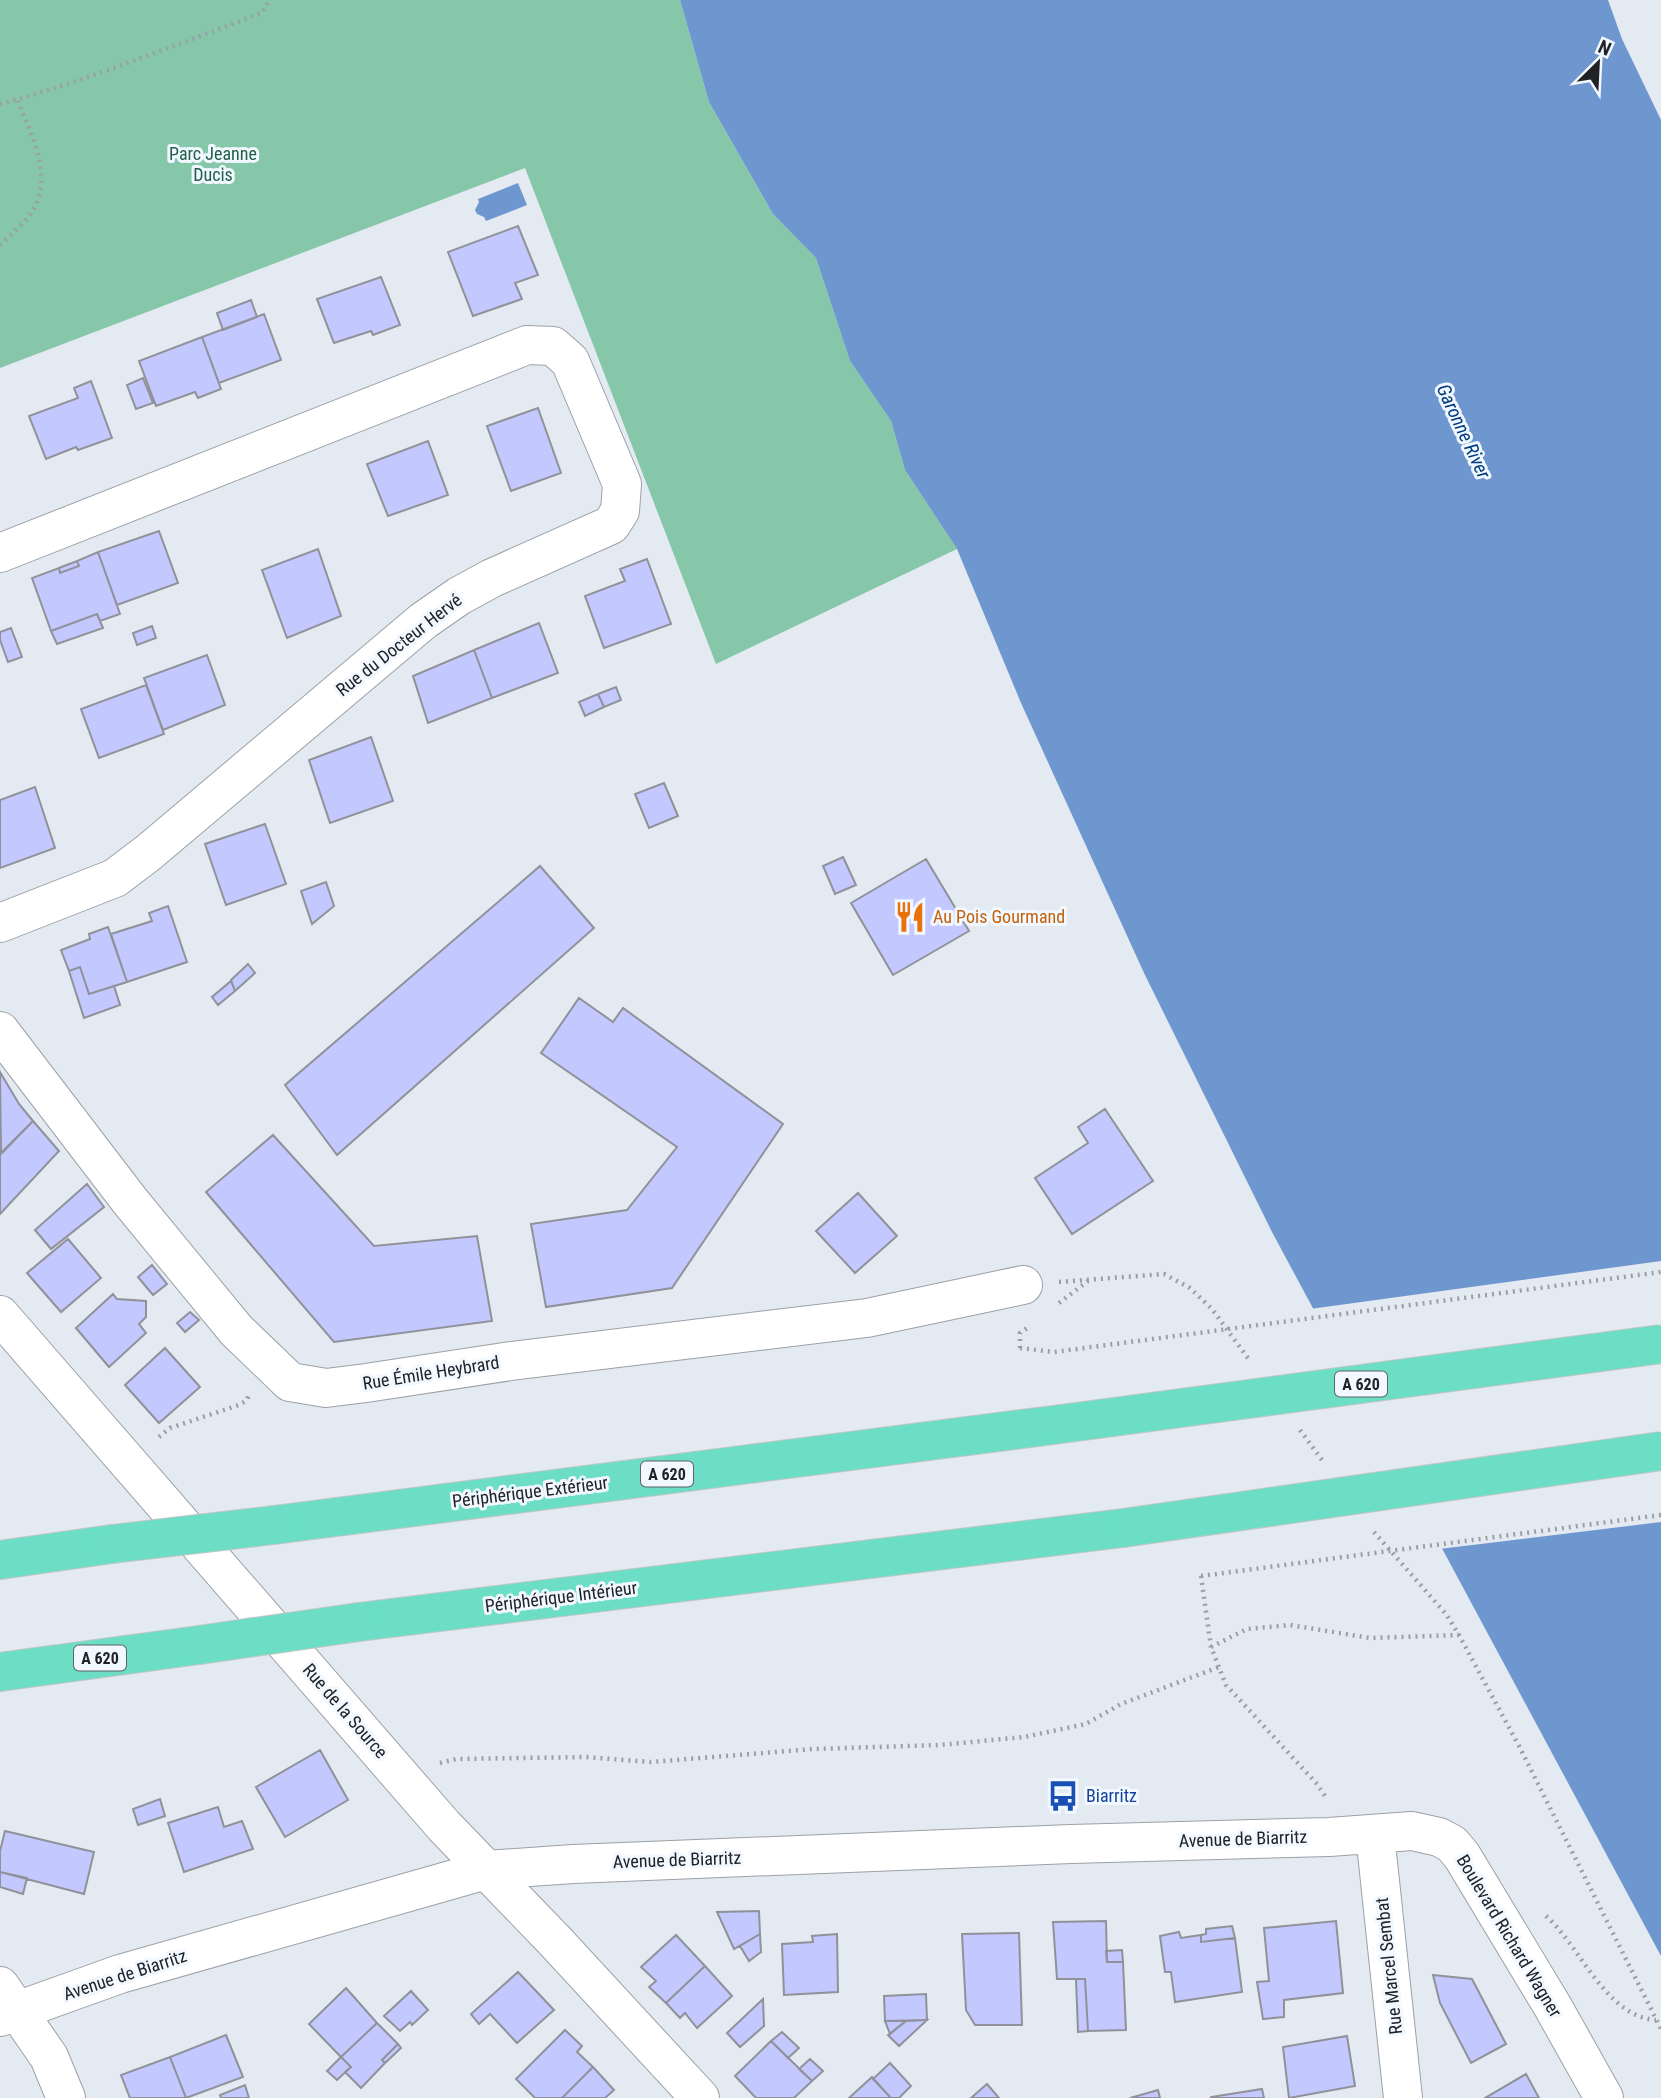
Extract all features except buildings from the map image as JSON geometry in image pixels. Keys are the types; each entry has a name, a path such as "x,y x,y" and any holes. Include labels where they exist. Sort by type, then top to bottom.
{"highway":[{"name":"Périphérique Extérieur","path":"0,1560 1661,1344"},
{"name":"Périphérique Intérieur","path":"0,1672 359,1622 1123,1528 1661,1451"}],"street":[{"name":"Rue du Docteur Hervé","path":"0,553 527,345 553,346 570,360 622,484 620,511 611,525 492,578 441,608 148,853 114,878 0,923"},
{"name":"Rue Émile Heybrard","path":"0,1031 130,1201 236,1330 290,1382 326,1388 511,1361 867,1318 1023,1285"},
{"name":"Rue de la Source","path":"0,1315 444,1826 700,2098"},
{"name":"Boulevard Richard Wagner","path":"1375,1834 1412,1831 1439,1837 1452,1844 1462,1856 1553,2007 1604,2098"},
{"name":"Avenue de Biarritz","path":"6,2005 486,1870 1057,1844 1375,1834"},
{"name":"Rue Marcel Sembat","path":"1375,1834 1403,2098"},
{"path":"6,2005 49,2057 66,2098"}],"path":[{"path":"0,104 130,63 262,13 269,0"},
{"path":"0,245 22,223 38,201 42,178 30,130 17,99"},
{"path":"1020,1333 1020,1348 1054,1352 1661,1272"},
{"path":"1023,1285 1164,1274 1190,1288 1212,1309 1253,1365"},
{"path":"1068,1296 1090,1279"},
{"path":"131,1465 170,1428 239,1405 247,1399 250,1390 248,1370 265,1359"},
{"path":"1294,1421 1326,1466"},
{"path":"1328,1801 1317,1784 1226,1685 1211,1647 1201,1576 1661,1516"},
{"path":"1367,1522 1446,1614 1459,1636 1519,1746 1661,2029"},
{"path":"1211,1647 1247,1629 1290,1625 1370,1638 1459,1636"},
{"path":"406,1781 431,1765 456,1759 585,1757 651,1762 813,1749 940,1745 1024,1737 1086,1724 1121,1704 1219,1667"},
{"path":"1542,1912 1615,2001 1632,2014 1657,2020"}],"green space":[{"name":"Parc Jeanne Ducis","path":"0,0 680,0 709,102 773,214 816,258 850,361 891,421 905,470 957,549 716,664 525,168 0,368"}],"water":[{"name":"Garonne River","path":"680,0 1608,0 1622,39 1661,120 1661,1956 1272,1232 1144,973 1021,703 957,549 905,470 891,421 850,361 816,258 773,214 709,102"},
{"path":"518,183 527,205 486,221 477,214 475,210 478,199"}],"pier":[{"path":"1661,1261 1661,1522 1439,1549 1310,1309"}],"place":[{"name":"Au Pois Gourmand","path":"910,917"},
{"name":"Biarritz","path":"1063,1796"}]}
